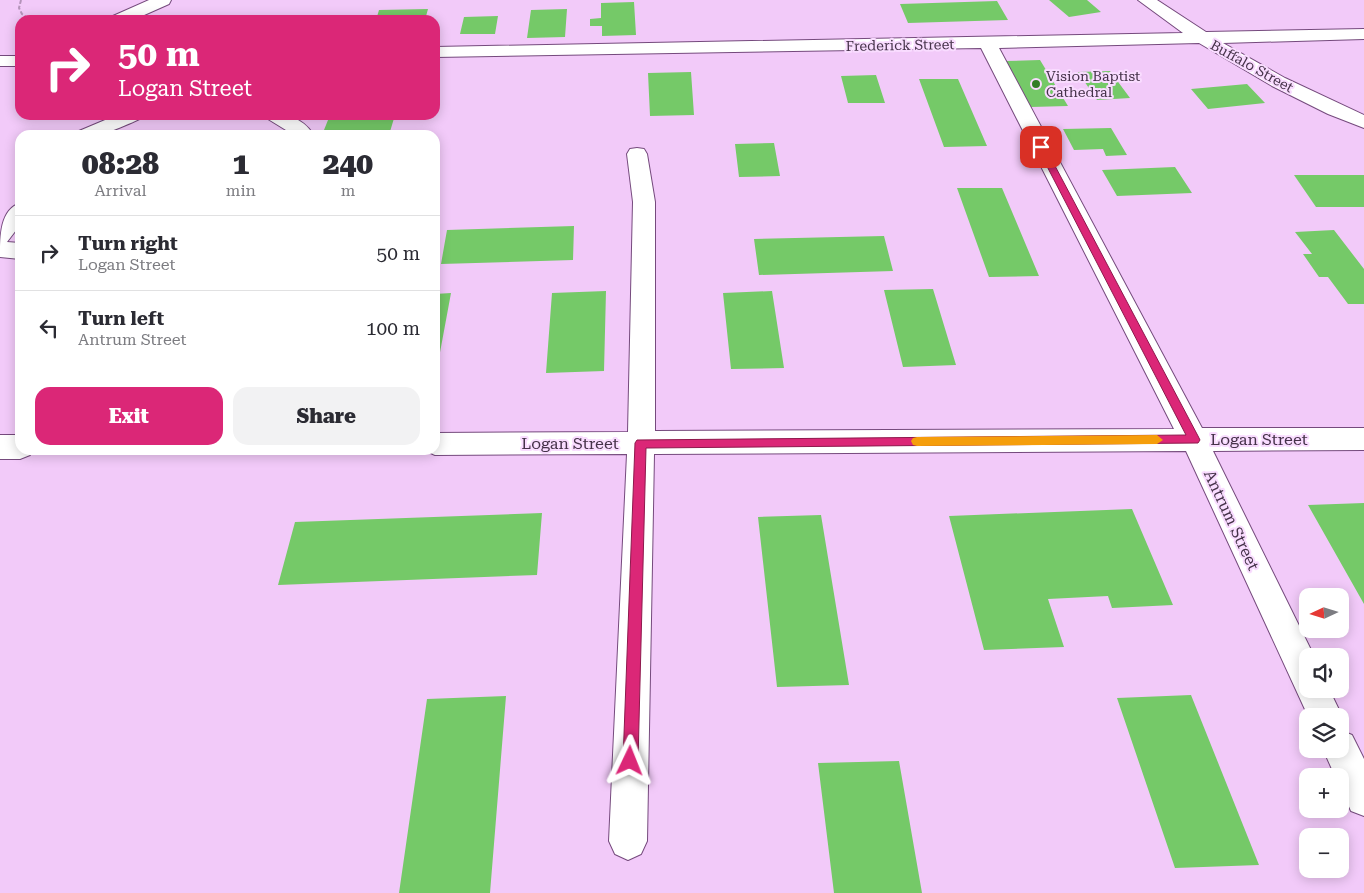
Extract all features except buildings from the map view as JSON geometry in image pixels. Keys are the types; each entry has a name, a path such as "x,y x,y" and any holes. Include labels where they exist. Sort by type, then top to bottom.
{"street":[{"path":"130,15 163,0"},
{"name":"Buffalo Street","path":"1146,0 1200,38 1290,88 1364,122"},
{"name":"Frederick Street","path":"440,52 987,43 1364,34"},
{"name":"Antrum Street","path":"987,43 1194,440 1299,660"},
{"path":"0,61 15,61"},
{"path":"96,130 118,120"},
{"path":"283,120 300,130"},
{"path":"628,841 641,443 644,202 637,154"},
{"path":"0,236 15,216"},
{"path":"0,249 15,250"},
{"name":"Logan Street","path":"440,444 1364,439"},
{"path":"0,447 15,447"},
{"path":"1345,758 1364,798"}],"path":[{"path":"21,0 19,8 23,15"}],"slow traffic":[{"path":"917,441 1157,440"}],"place":[{"name":"Vision Baptist Cathedral","path":"1036,84"}],"route":[{"path":"630,761 641,443 1194,440 1041,147"}]}
